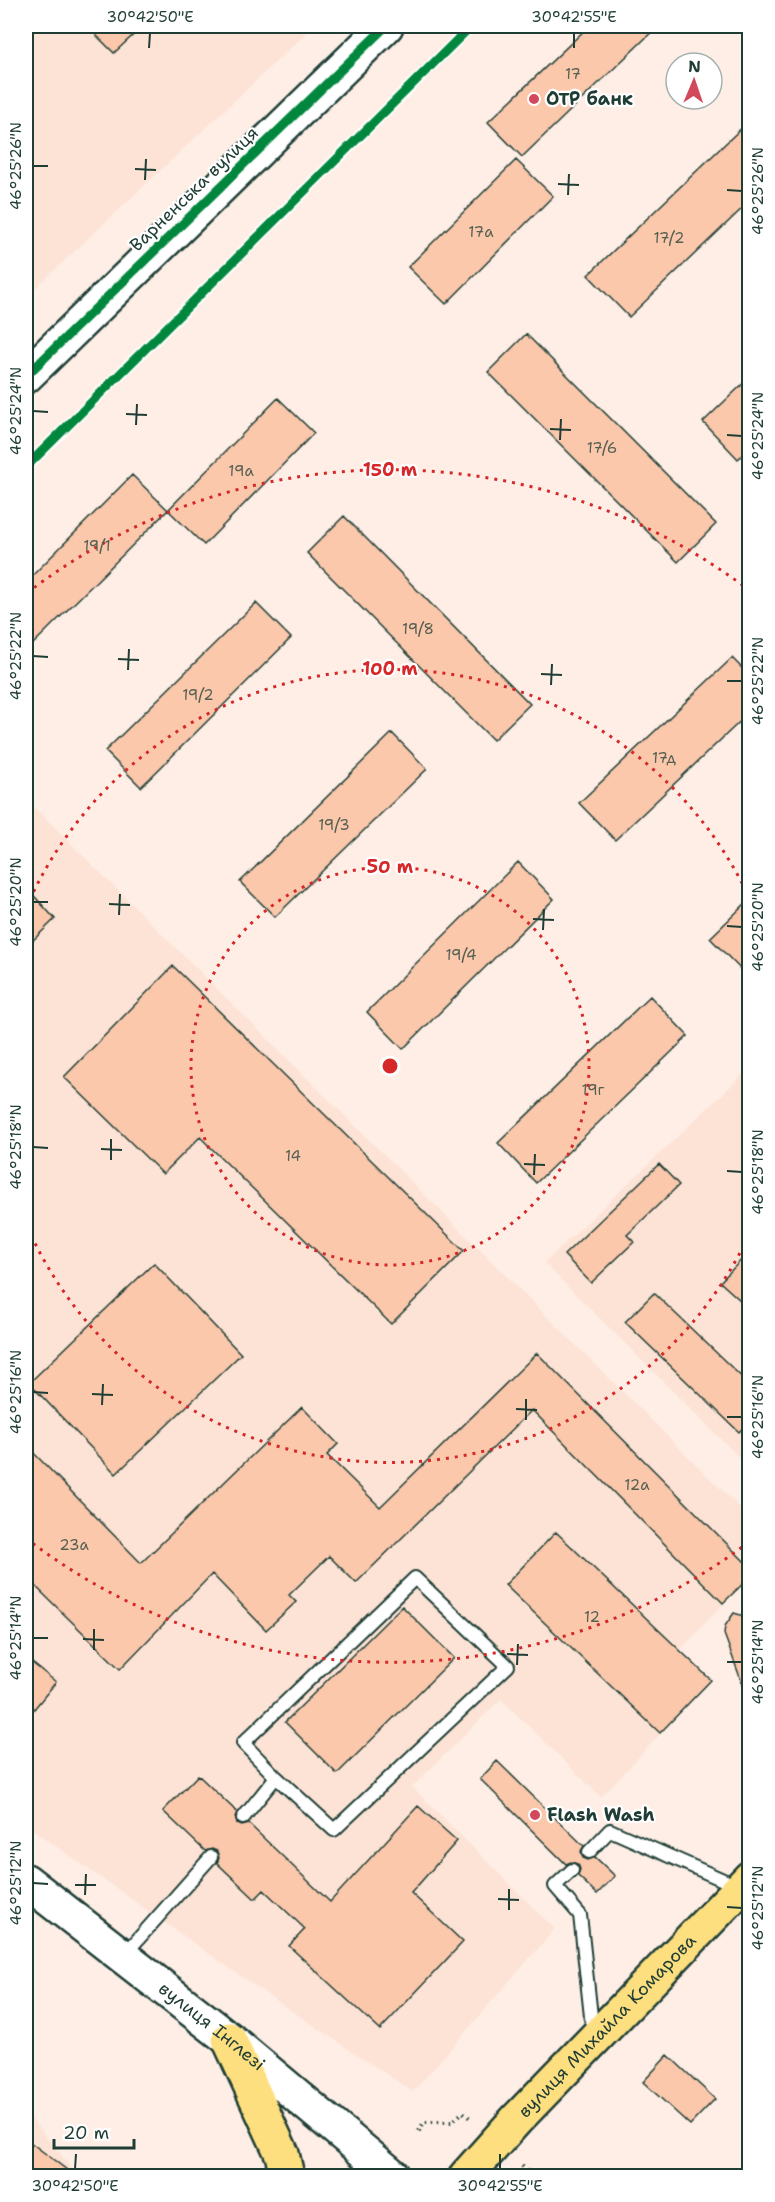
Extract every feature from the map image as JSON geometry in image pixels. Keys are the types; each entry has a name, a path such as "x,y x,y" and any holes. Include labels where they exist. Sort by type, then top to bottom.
{"main road":[{"name":"вулиця Михайла Комарова","path":"466,2176 593,2040 745,1883"},
{"path":"229,2039 282,2154 287,2176"}],"street":[{"name":"Варненська вулиця","path":"26,376 386,26"},
{"name":"вулиця Інглезі","path":"26,1881 229,2039 393,2176"}],"lane":[{"path":"415,1578 508,1666 334,1830 276,1777 243,1743 415,1578"},
{"path":"243,1818 276,1777"},
{"path":"590,1852 610,1830 745,1883"},
{"path":"122,1956 211,1857"},
{"path":"572,1870 555,1886 580,1915 593,2040"}],"path":[{"path":"419,2131 424,2122 452,2122 463,2112 472,2120"},
{"path":"522,2166 530,2174 529,2176"}],"shaded area":[{"path":"26,26 314,26 26,297"},
{"path":"26,799 749,1517 749,1577 680,1650 711,1680 601,1797 501,1699 412,1787 555,1929 413,2092 262,1991 26,1825"},
{"path":"749,1069 749,1467 544,1263"},
{"path":"26,2112 78,2176 26,2176"}],"building":[{"path":"87,26 143,26 114,53"},
{"path":"589,26 658,26 522,157 488,122"},
{"path":"750,120 750,201 629,317 588,275"},
{"path":"516,160 553,196 446,304 408,267"},
{"path":"526,334 716,524 678,562 488,372"},
{"path":"750,377 750,448 738,459 703,422"},
{"path":"278,398 314,433 204,545 168,510"},
{"path":"132,475 168,510 26,651 26,582"},
{"path":"344,516 530,704 493,740 307,553"},
{"path":"256,603 291,638 141,787 105,751"},
{"path":"732,658 750,676 750,712 615,840 579,803"},
{"path":"392,733 427,769 275,917 240,882"},
{"path":"518,862 554,899 403,1049 367,1012"},
{"path":"26,887 55,919 26,947"},
{"path":"750,899 750,979 710,938"},
{"path":"173,966 464,1251 391,1324 200,1137 163,1174 64,1077"},
{"path":"650,996 688,1036 536,1183 498,1143"},
{"path":"659,1164 679,1185 627,1235 634,1242 591,1283 564,1255"},
{"path":"750,1251 750,1309 720,1282"},
{"path":"154,1263 241,1354 116,1474 29,1383"},
{"path":"654,1293 750,1385 750,1421 739,1432 625,1322"},
{"path":"537,1353 750,1567 750,1577 723,1603 532,1410 356,1583 329,1556 289,1595 296,1602 266,1630 212,1574 120,1669 26,1577 26,1445 141,1563 302,1407 338,1444 327,1455 380,1507"},
{"path":"556,1532 711,1680 660,1733 505,1585"},
{"path":"402,1606 454,1658 337,1774 285,1722"},
{"path":"734,1613 750,1618 750,1696 747,1696 724,1634 725,1626"},
{"path":"26,1658 56,1682 26,1719"},
{"name":"Flash Wash","path":"497,1761 584,1846 581,1851 583,1858 588,1860 595,1857 615,1876 597,1894 578,1876 580,1869 578,1864 571,1862 566,1864 480,1779"},
{"path":"198,1775 237,1812 235,1817 237,1824 242,1826 249,1824 330,1902 418,1806 457,1841 411,1893 463,1942 380,2030 289,1946 305,1929 264,1890 255,1899 217,1863 219,1858 217,1851 212,1849 205,1851 163,1811"},
{"path":"668,2055 715,2099 690,2125 643,2082"},
{"path":"26,2139 75,2176 26,2176"}],"cycle path":[{"path":"26,376 386,26"},
{"path":"26,467 471,26"}],"place":[{"name":"OTP банк","path":"534,99"},
{"name":"Flash Wash","path":"535,1815"}]}
